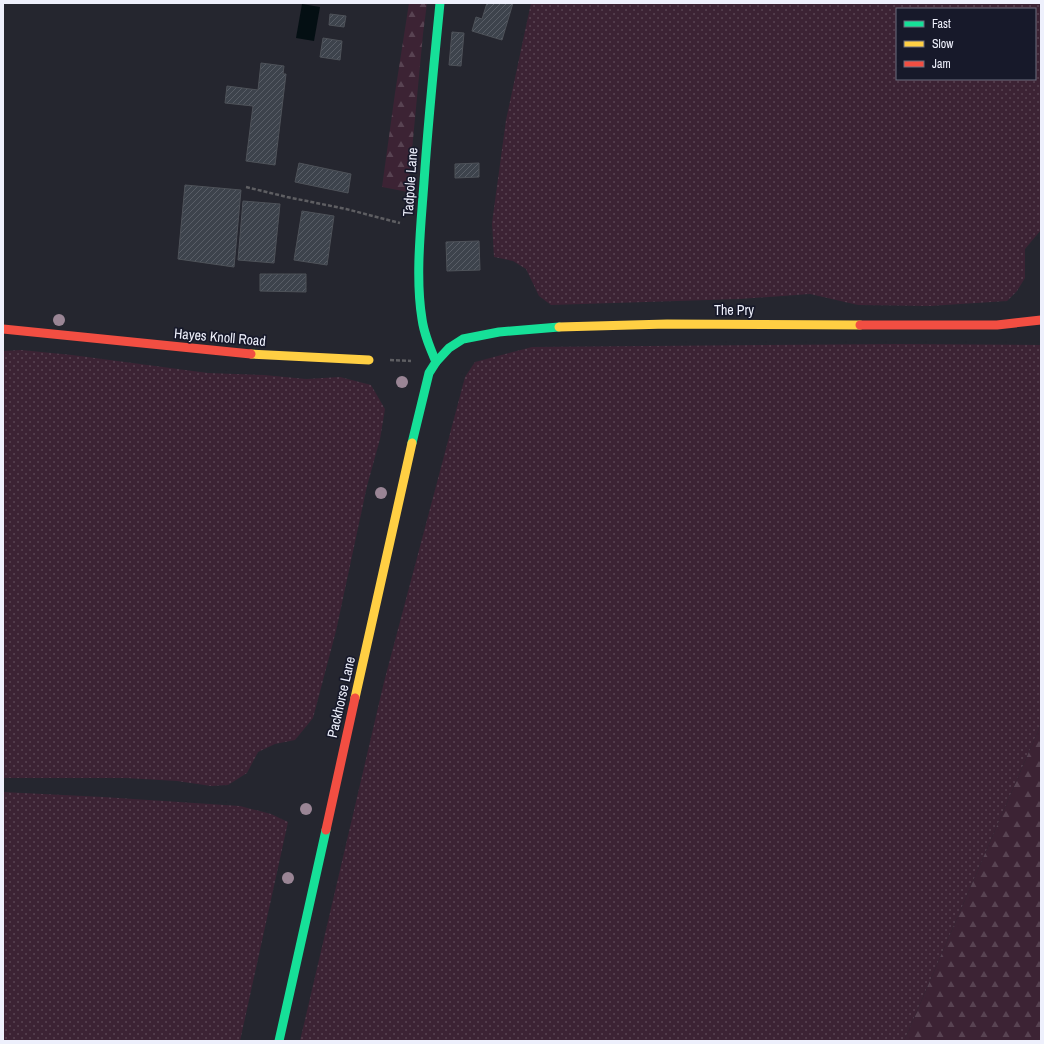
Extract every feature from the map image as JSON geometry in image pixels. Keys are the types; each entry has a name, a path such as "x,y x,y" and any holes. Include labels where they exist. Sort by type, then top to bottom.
{"main road":[{"name":"Tadpole Lane","path":"436,362 428,342 422,319 419,286 428,120 440,3"},
{"name":"The Pry","path":"436,362 449,348 463,339 499,332 557,327 667,324 942,326 997,325 1041,320"},
{"name":"Hayes Knoll Road","path":"3,329 233,353 369,360"},
{"name":"Packhorse Lane","path":"278,1041 418,414 429,373 436,362"}],"path":[{"path":"246,187 346,209 421,230"},
{"path":"369,360 436,362"}],"green space":[{"path":"409,3 427,3 408,192 382,187"},
{"path":"531,3 1041,3 1041,230 1025,249 1025,278 1017,291 1007,301 930,306 858,305 810,294 740,299 551,305 539,296 526,269 513,261 494,257 492,223 506,120"},
{"path":"898,344 1041,345 1041,724 904,1041 300,1041 384,682 465,377 475,362 532,347"},
{"path":"21,350 72,355 208,373 264,375 306,379 340,377 371,385 385,409 380,439 367,486 336,631 313,718 295,740 275,744 258,752 247,773 228,785 211,786 177,781 126,778 3,778 3,351"},
{"path":"1041,724 1041,1041 904,1041"},
{"path":"3,792 240,806 271,814 288,822 240,1041 3,1041"}],"shaded area":[{"path":"302,4 320,7 314,41 296,38"}],"building":[{"path":"487,3 513,3 502,40 472,31 476,17 482,19"},
{"path":"330,14 346,16 344,27 329,25"},
{"path":"452,32 464,33 461,66 449,65"},
{"path":"323,38 342,41 340,60 320,57"},
{"path":"261,63 284,66 283,74 286,74 275,165 246,161 253,106 225,103 227,86 258,90"},
{"path":"299,163 351,174 348,193 295,182"},
{"path":"479,163 479,177 455,178 455,164"},
{"path":"185,185 241,190 234,267 178,259"},
{"path":"243,201 280,204 274,263 238,260"},
{"path":"302,211 334,216 327,265 294,260"},
{"path":"479,241 480,270 447,271 446,242"},
{"path":"260,274 306,274 306,292 260,291"}],"traffic: fast":[{"path":"436,362 423,325 420,303 419,269 427,137 440,3"},
{"path":"412,443 429,373 436,362 449,348 463,339 499,332 559,327"},
{"path":"279,1041 326,830"}],"traffic: slow":[{"path":"559,327 667,324 860,325"},
{"path":"251,354 369,360"},
{"path":"355,698 412,443"}],"traffic: jam":[{"path":"860,325 997,325 1041,320"},
{"path":"3,329 251,354"},
{"path":"326,830 355,698"}]}
